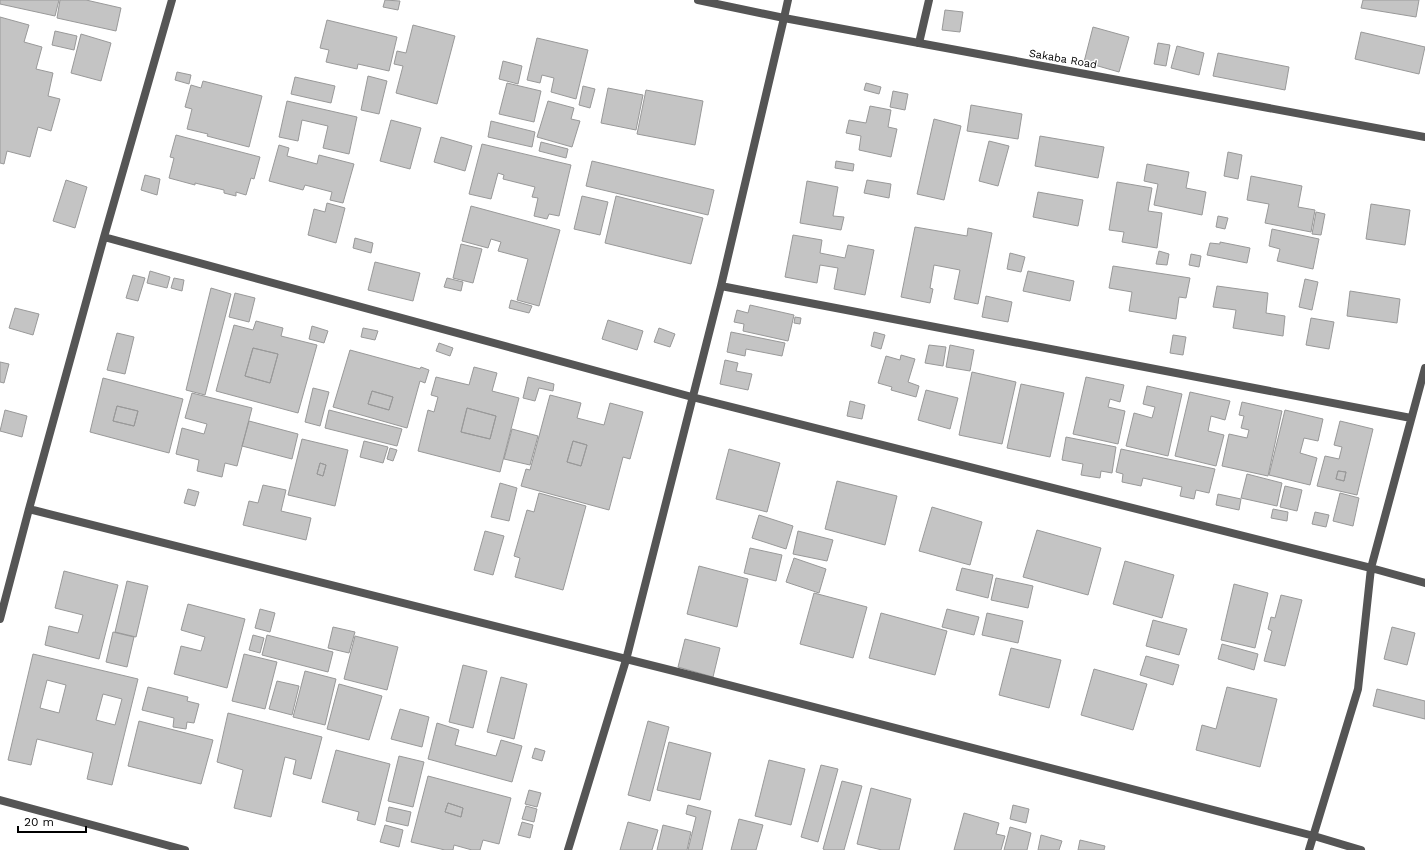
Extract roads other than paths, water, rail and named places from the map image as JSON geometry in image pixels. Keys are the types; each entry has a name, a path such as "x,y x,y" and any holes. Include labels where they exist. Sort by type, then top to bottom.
{"street":[{"path":"0,619 104,237 172,0"},
{"name":"Sakaba Road","path":"698,0 784,18 1425,136"},
{"path":"568,850 626,660 721,286 788,0"},
{"path":"919,43 929,0"},
{"path":"104,237 692,397 1371,568 1425,583"},
{"path":"721,286 1411,418"},
{"path":"1309,850 1358,689 1371,568 1425,368"},
{"path":"29,509 692,676 1314,836 1361,850"},
{"path":"0,800 185,850"}]}
